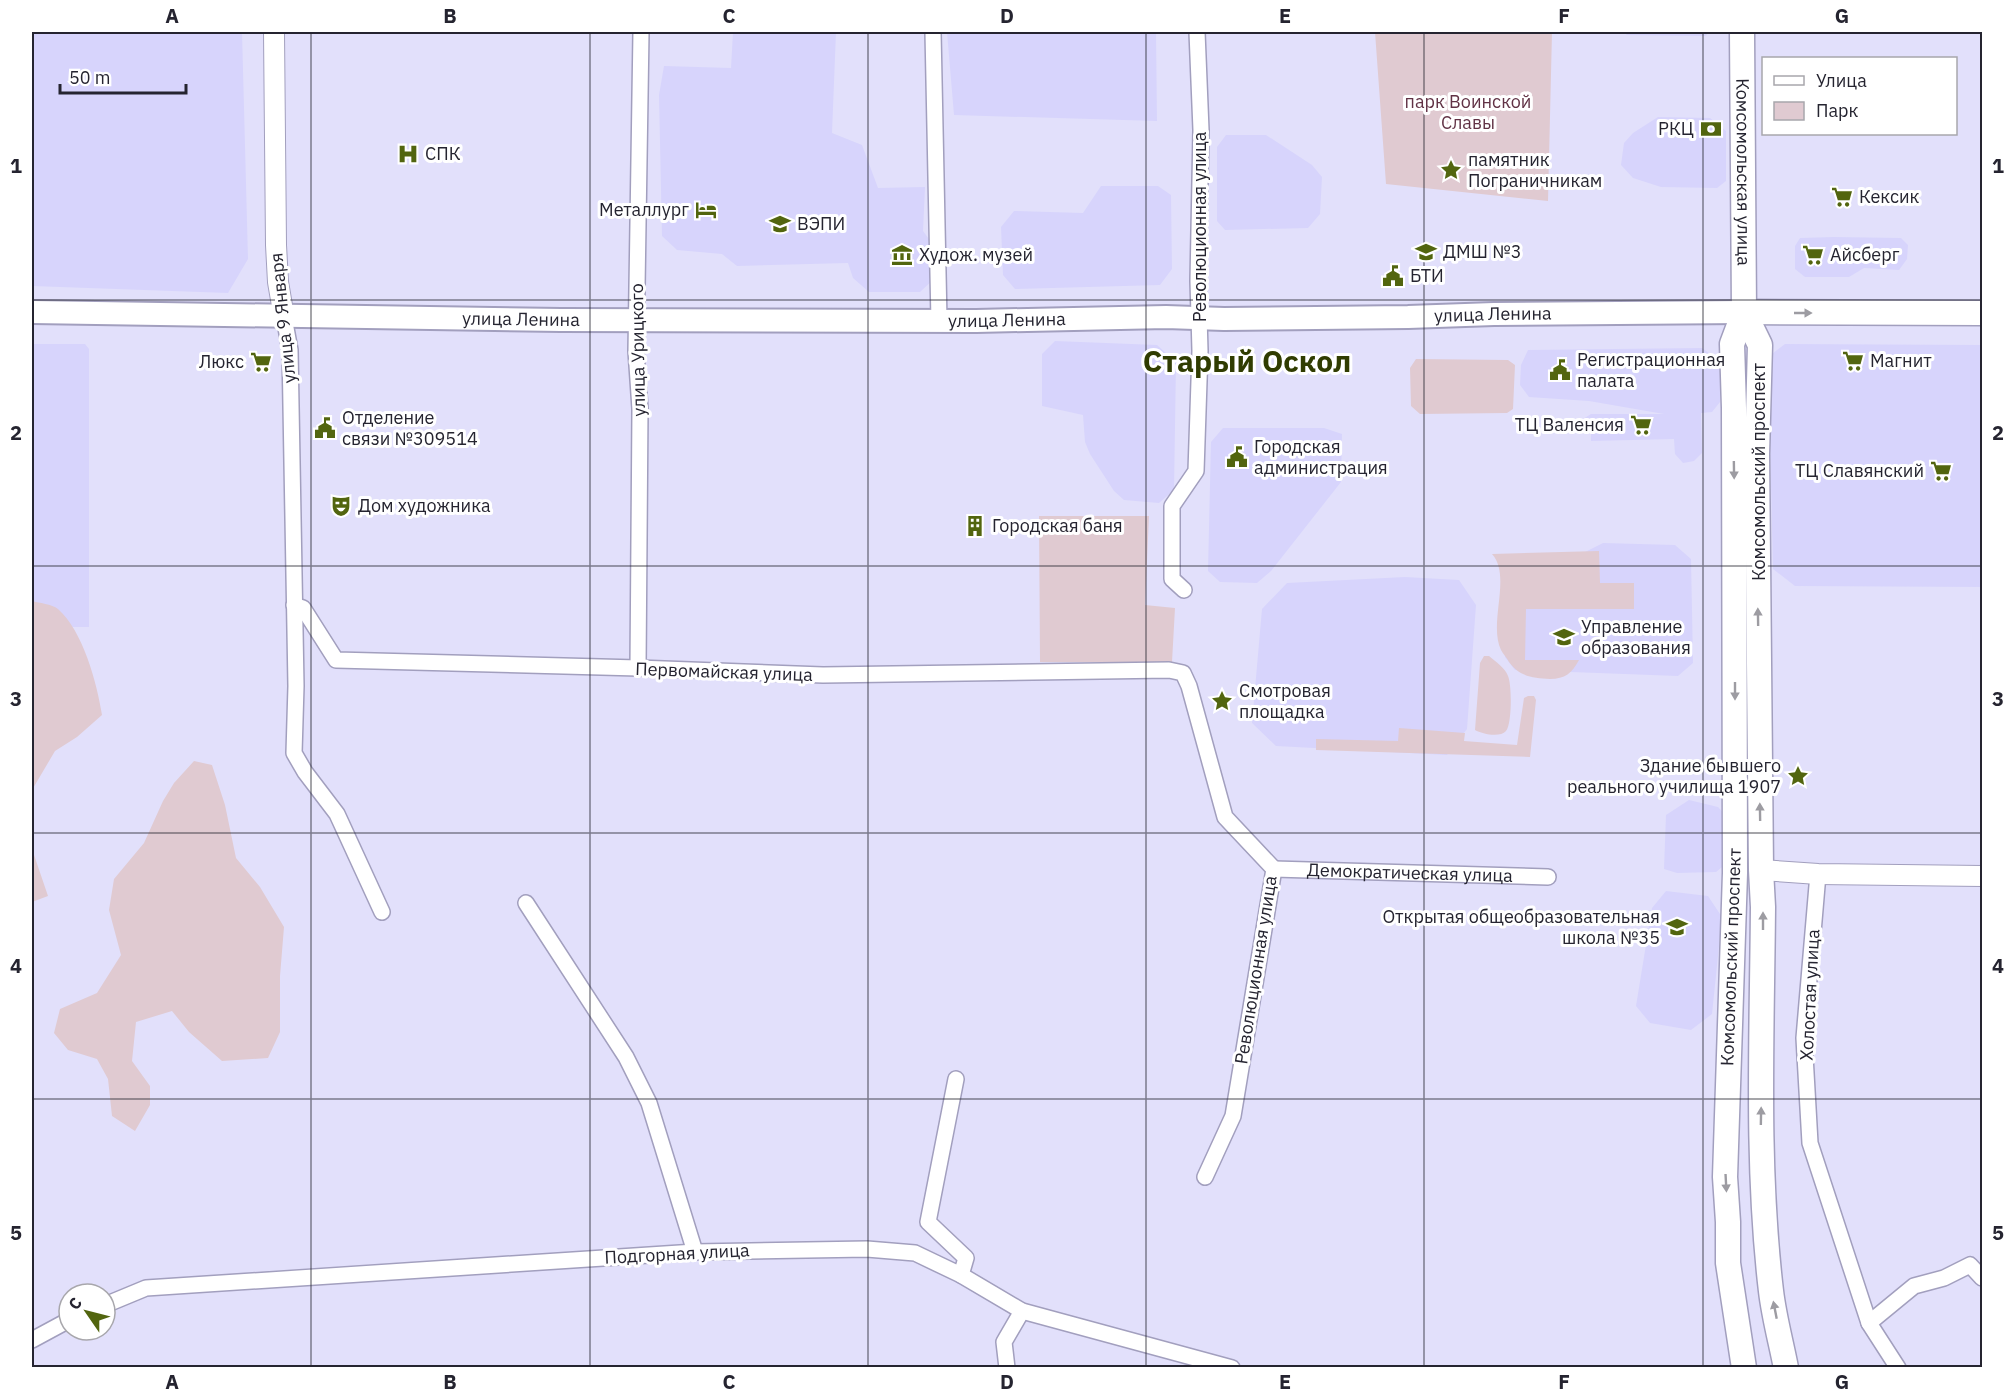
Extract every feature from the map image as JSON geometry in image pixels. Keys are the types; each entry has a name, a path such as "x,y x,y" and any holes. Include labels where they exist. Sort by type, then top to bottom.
{"main road":[{"name":"Комсомольская улица","path":"1742,32 1744,312"},
{"name":"улица Ленина","path":"32,312 637,320 939,321 1744,312 1983,313"},
{"name":"Комсомольский проспект","path":"1744,312 1760,345 1757,466 1763,907 1760,1144 1762,1198 1771,1294 1786,1368"},
{"name":"Комсомольский проспект","path":"1744,312 1732,344 1735,873 1725,1177 1728,1263 1744,1368"}],"street":[{"name":"улица 9 Января","path":"274,32 276,245 278,282 290,350 296,686 294,753 305,772 337,814 382,912"},
{"name":"улица Урицкого","path":"638,668 640,409 636,351 641,32"},
{"path":"933,32 939,321"},
{"name":"Революционная улица","path":"1184,590 1172,579 1172,506 1196,471 1200,351 1198,281 1201,130 1197,32"},
{"name":"Первомайская улица","path":"294,605 303,609 336,660 823,675 1169,670 1183,673"},
{"name":"Революционная улица","path":"1183,673 1189,686 1225,818 1274,869 1233,1116 1205,1177"},
{"name":"Демократическая улица","path":"1274,869 1548,877"},
{"path":"1761,870 1818,874 1983,876"},
{"name":"Холостая улица","path":"1818,874 1804,1038 1810,1143 1869,1323 1898,1368"},
{"path":"526,903 626,1057 649,1103 695,1252"},
{"path":"956,1079 928,1222 966,1258 961,1275"},
{"name":"Подгорная улица","path":"117,1300 146,1288 695,1252 886,1250 915,1253 961,1275 1022,1311 1232,1368"},
{"path":"1869,1323 1914,1286 1944,1278 1970,1265 1983,1278"},
{"path":"1007,1368 1004,1342 1022,1311"},
{"path":"32,1340 57,1326"}],"shaded area":[{"path":"32,32 242,32 248,259 228,293 32,286"},
{"path":"733,32 836,32 832,133 862,145 878,188 925,187 923,231 934,246 934,279 920,292 869,292 853,278 848,263 737,266 722,254 677,250 662,236 659,95 664,66 731,68"},
{"path":"947,32 1156,32 1157,121 954,115"},
{"path":"1623,32 1710,32 1705,36 1627,35"},
{"path":"1658,117 1710,118 1726,131 1726,181 1717,188 1661,187 1633,178 1621,165 1624,143 1633,133"},
{"path":"1226,135 1266,135 1312,165 1322,177 1320,214 1308,228 1225,230 1217,221 1217,147"},
{"path":"1101,186 1158,186 1171,195 1172,269 1160,285 1015,289 1003,275 1001,227 1014,211 1083,213"},
{"path":"1800,238 1901,238 1908,245 1907,259 1899,270 1864,268 1849,277 1805,277 1795,269 1795,246"},
{"path":"1055,341 1157,345 1176,362 1174,490 1159,503 1124,500 1114,491 1090,454 1085,442 1083,415 1042,406 1042,354"},
{"path":"32,344 85,344 89,349 89,627 32,627"},
{"path":"1785,344 1982,345 1982,587 1795,586 1773,569 1768,357"},
{"path":"1702,348 1721,362 1720,402 1712,412 1701,413 1702,453 1694,461 1683,463 1675,454 1674,439 1591,441 1591,432 1582,427 1583,419 1591,414 1664,414 1589,401 1529,397 1520,385 1521,365 1528,350"},
{"path":"1223,428 1324,428 1342,434 1341,482 1271,571 1257,583 1220,582 1208,571 1211,442"},
{"path":"1603,543 1675,545 1691,559 1693,663 1678,676 1515,670 1505,657 1507,604 1585,552"},
{"path":"1405,577 1459,580 1476,605 1467,729 1447,755 1276,746 1252,723 1262,609 1287,583"},
{"path":"1689,800 1718,807 1730,820 1727,863 1716,872 1677,873 1664,869 1666,815"},
{"path":"1666,891 1708,896 1722,917 1712,1014 1691,1030 1650,1023 1636,1006 1652,908"}],"green space":[{"name":"парк Воинской Славы","path":"1375,32 1552,32 1548,201 1386,184"},
{"path":"1416,359 1508,360 1515,365 1513,409 1507,413 1420,414 1411,406 1410,368"},
{"path":"1039,516 1149,516 1145,605 1175,608 1172,662 1040,662"},
{"path":"1599,551 1600,583 1634,583 1634,609 1526,609 1525,660 1579,660 1568,674 1560,678 1544,679 1522,674 1509,662 1498,639 1500,574 1498,563 1492,554"},
{"path":"32,601 58,609 75,630 88,658 102,715 77,737 55,751 32,790"},
{"path":"1484,656 1489,656 1507,673 1510,687 1511,704 1508,727 1503,733 1495,735 1475,730 1480,663"},
{"path":"1534,696 1536,700 1530,757 1316,750 1316,739 1398,741 1399,728 1465,733 1464,741 1517,745 1524,698"},
{"path":"194,761 212,765 225,805 236,858 260,887 284,927 280,976 280,1032 268,1058 222,1061 189,1032 172,1011 136,1022 132,1061 150,1086 150,1105 135,1131 112,1116 108,1079 97,1059 68,1050 54,1033 60,1009 97,993 121,955 109,910 114,879 144,843 163,801 174,783"},
{"path":"32,849 48,896 32,902"}],"place":[{"name":"РКЦ","path":"1711,129"},
{"name":"СПК","path":"408,154"},
{"name":"памятник Пограничникам","path":"1451,170"},
{"name":"Кексик","path":"1842,197"},
{"name":"Металлург","path":"706,210"},
{"name":"ВЭПИ","path":"780,224"},
{"name":"ДМШ №3","path":"1426,252"},
{"name":"Худож. музей","path":"902,255"},
{"name":"Айсберг","path":"1813,255"},
{"name":"БТИ","path":"1393,276"},
{"name":"Магнит","path":"1853,361"},
{"name":"Люкс","path":"261,362"},
{"name":"Регистрационная палата","path":"1560,370"},
{"name":"ТЦ Валенсия","path":"1641,425"},
{"name":"Отделение связи №309514","path":"325,428"},
{"name":"Городская администрация","path":"1237,457"},
{"name":"ТЦ Славянский","path":"1941,471"},
{"name":"Дом художника","path":"341,506"},
{"name":"Городская баня","path":"975,526"},
{"name":"Управление образования","path":"1564,637"},
{"name":"Смотровая площадка","path":"1222,701"},
{"name":"Здание бывшего реального училища 1907","path":"1798,776"},
{"name":"Открытая общеобразовательная школа №35","path":"1677,927"}],"district":[{"name":"Старый Оскол","path":"1247,362"}]}
